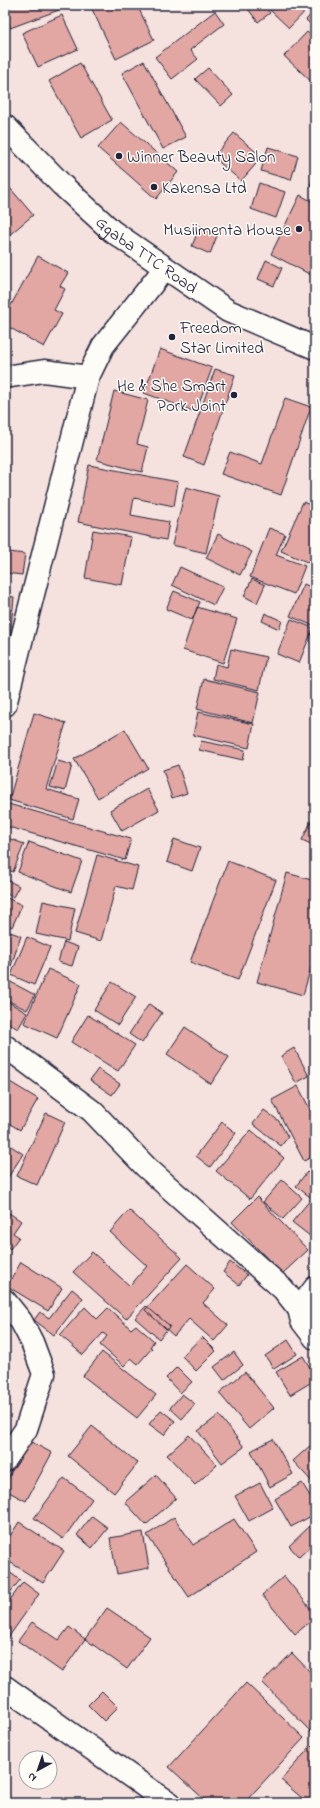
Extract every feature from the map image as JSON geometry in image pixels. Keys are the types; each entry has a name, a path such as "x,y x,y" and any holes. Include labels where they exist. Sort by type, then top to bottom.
{"street":[{"name":"Ggaba TTC Road","path":"5,126 62,186 112,231 228,311 315,348"},
{"path":"5,706 88,377 103,346 165,268"},
{"path":"5,377 44,371 88,377"},
{"path":"5,1046 92,1111 146,1167 283,1289 299,1310 302,1321 315,1338"},
{"path":"299,1310 315,1288"},
{"path":"5,1301 21,1320 32,1342 44,1374 26,1429 5,1460"},
{"path":"5,1687 170,1803"}],"building":[{"path":"5,5 67,5 67,7 10,28 5,15"},
{"path":"90,5 137,5 154,40 116,59"},
{"path":"254,5 264,5 270,13 258,22 248,9"},
{"path":"275,5 311,5 289,28 270,10"},
{"path":"315,10 315,28 306,20"},
{"path":"215,11 224,24 190,50 198,59 172,79 155,57"},
{"path":"62,15 78,49 38,67 22,33"},
{"path":"307,32 315,39 315,85 284,56"},
{"path":"144,61 186,137 163,149 122,73"},
{"path":"80,63 112,120 81,138 49,81"},
{"path":"208,68 233,95 221,106 195,79"},
{"path":"121,122 178,172 156,199 98,148"},
{"path":"234,133 262,157 241,181 213,157"},
{"path":"268,147 298,156 291,180 261,171"},
{"path":"315,172 315,188 310,186"},
{"path":"5,182 33,215 8,236 5,232"},
{"path":"259,183 285,192 276,218 251,209"},
{"name":"Musiimenta House","path":"300,195 315,203 315,277 271,254"},
{"path":"200,226 218,233 210,254 192,246"},
{"path":"38,256 68,273 60,286 65,289 54,310 62,314 44,347 5,325 5,316"},
{"path":"266,260 282,268 274,286 258,279"},
{"path":"160,349 212,368 196,412 144,393"},
{"path":"215,369 235,375 204,465 184,457"},
{"path":"114,391 148,400 137,444 148,447 142,472 97,460"},
{"path":"285,398 311,407 281,495 221,474 230,452 262,464"},
{"path":"89,465 178,482 174,506 134,498 131,515 169,522 166,540 78,522"},
{"path":"186,487 219,496 206,553 172,545"},
{"path":"303,502 315,507 314,565 281,551"},
{"path":"269,528 285,534 276,555 305,566 294,594 250,577"},
{"path":"93,530 131,537 122,585 85,578"},
{"path":"218,534 252,552 240,575 206,558"},
{"path":"9,552 25,554 22,575 6,573"},
{"path":"180,567 223,587 214,605 172,585"},
{"path":"252,579 265,585 257,603 244,596"},
{"path":"304,584 315,589 314,626 290,616"},
{"path":"174,591 200,602 192,620 166,609"},
{"path":"5,596 14,597 9,648 5,648"},
{"path":"197,607 237,619 223,663 183,650"},
{"path":"265,613 282,621 279,629 262,621"},
{"path":"291,619 313,628 299,663 277,654"},
{"path":"231,649 266,657 259,690 213,679 216,664 227,667"},
{"path":"204,679 260,692 253,723 197,709"},
{"path":"198,712 254,724 249,748 193,735"},
{"path":"34,713 66,723 46,789 79,799 73,819 9,800"},
{"path":"125,729 148,768 98,798 74,759"},
{"path":"201,741 245,750 243,760 199,750"},
{"path":"58,761 72,765 65,791 50,787"},
{"path":"178,765 187,793 172,798 163,770"},
{"path":"147,789 159,810 122,831 110,810"},
{"path":"5,803 131,839 125,860 5,826"},
{"path":"313,818 315,819 315,846 302,840"},
{"path":"5,837 24,844 13,872 5,869"},
{"path":"174,839 200,848 192,871 167,862"},
{"path":"29,842 82,861 71,892 18,872"},
{"path":"97,855 138,867 132,890 116,886 101,941 75,933"},
{"path":"228,861 276,880 238,980 190,962"},
{"path":"287,873 315,881 315,953 303,995 257,982"},
{"path":"5,879 19,886 13,897 5,893"},
{"path":"5,897 22,905 12,927 5,924"},
{"path":"43,901 75,908 68,941 36,934"},
{"path":"5,930 21,936 11,966 5,964"},
{"path":"27,937 50,947 34,985 11,975"},
{"path":"64,942 78,947 72,966 58,962"},
{"path":"48,969 81,984 57,1038 24,1023"},
{"path":"5,979 35,995 27,1010 5,999"},
{"path":"112,982 136,997 118,1025 94,1010"},
{"path":"5,1000 27,1013 18,1029 5,1021"},
{"path":"149,1004 162,1013 142,1043 129,1034"},
{"path":"88,1015 135,1045 118,1071 71,1042"},
{"path":"185,1027 229,1057 211,1084 167,1054"},
{"path":"294,1048 309,1076 296,1083 281,1056"},
{"path":"98,1069 120,1084 112,1095 90,1080"},
{"path":"5,1079 38,1099 20,1130 5,1121"},
{"path":"298,1086 315,1119 315,1155 304,1161 272,1100"},
{"path":"264,1110 279,1121 288,1137 281,1146 253,1124"},
{"path":"46,1113 65,1122 37,1185 17,1176"},
{"path":"222,1122 236,1133 210,1167 196,1156"},
{"path":"251,1130 284,1158 250,1199 216,1171"},
{"path":"5,1142 23,1154 7,1179 5,1177"},
{"path":"307,1172 315,1178 315,1201 296,1186"},
{"path":"282,1180 302,1198 283,1219 263,1202"},
{"path":"257,1197 308,1250 282,1274 232,1222"},
{"path":"311,1199 315,1203 315,1240 292,1222"},
{"path":"129,1210 182,1258 126,1319 73,1272 92,1252 130,1286 147,1266 110,1232"},
{"path":"9,1213 21,1221 13,1233 19,1237 10,1249 5,1245 5,1219"},
{"path":"21,1262 62,1288 48,1311 7,1286"},
{"path":"230,1262 247,1275 239,1285 223,1272"},
{"path":"187,1264 215,1289 203,1303 228,1325 214,1341 189,1319 174,1336 145,1310"},
{"path":"72,1289 83,1298 54,1335 34,1320 40,1312 49,1318"},
{"path":"146,1306 170,1326 159,1339 135,1318"},
{"path":"85,1307 97,1319 108,1308 131,1329 136,1325 154,1341 150,1347 152,1348 138,1364 131,1358 124,1366 100,1345 107,1336 103,1333 83,1355 60,1335"},
{"path":"202,1337 216,1351 196,1371 182,1356"},
{"path":"288,1340 297,1354 274,1369 265,1356"},
{"path":"102,1352 156,1395 137,1418 83,1376"},
{"path":"234,1352 243,1365 224,1380 214,1367"},
{"path":"303,1356 315,1376 315,1380 290,1395 276,1372"},
{"path":"177,1367 192,1382 180,1393 166,1378"},
{"path":"245,1372 274,1408 249,1429 219,1393"},
{"path":"182,1394 195,1404 182,1419 170,1408"},
{"path":"161,1410 175,1421 164,1435 149,1424"},
{"path":"219,1415 244,1447 222,1463 198,1431"},
{"path":"92,1426 138,1463 114,1493 68,1456"},
{"path":"189,1435 217,1465 195,1485 167,1455"},
{"path":"273,1439 293,1474 270,1487 251,1451"},
{"path":"28,1440 52,1453 26,1501 5,1490 5,1484"},
{"path":"312,1444 315,1447 315,1485 293,1461"},
{"path":"156,1475 176,1498 146,1525 125,1502"},
{"path":"64,1478 92,1499 63,1539 34,1518"},
{"path":"260,1483 273,1508 249,1521 235,1496"},
{"path":"302,1483 315,1504 315,1514 291,1527 275,1499"},
{"path":"92,1516 108,1528 92,1548 77,1535"},
{"path":"174,1517 193,1545 234,1519 256,1552 189,1597 147,1535"},
{"path":"19,1522 64,1551 43,1583 5,1559 5,1544"},
{"path":"311,1525 315,1530 315,1542 299,1557 289,1546"},
{"path":"143,1532 149,1568 117,1574 110,1538"},
{"path":"5,1569 20,1580 5,1599"},
{"path":"284,1576 315,1614 315,1618 295,1634 262,1595"},
{"path":"23,1582 39,1594 5,1642 5,1607"},
{"path":"107,1608 150,1637 127,1669 85,1639"},
{"path":"32,1622 59,1640 69,1627 85,1639 62,1672 18,1641"},
{"path":"292,1653 315,1677 315,1728 311,1732 262,1682"},
{"path":"246,1683 304,1738 244,1803 208,1803 169,1767"},
{"path":"102,1691 118,1707 104,1721 88,1705"},
{"path":"312,1745 315,1748 315,1803 299,1803 303,1799 281,1780"}],"place":[{"name":"Winner Beauty Salon","path":"119,156"},
{"name":"Kakensa Ltd","path":"154,187"},
{"name":"Musiimenta House","path":"299,229"},
{"name":"Freedom Star Limited","path":"172,337"},
{"name":"He & She Smart Pork Joint","path":"234,395"}]}
